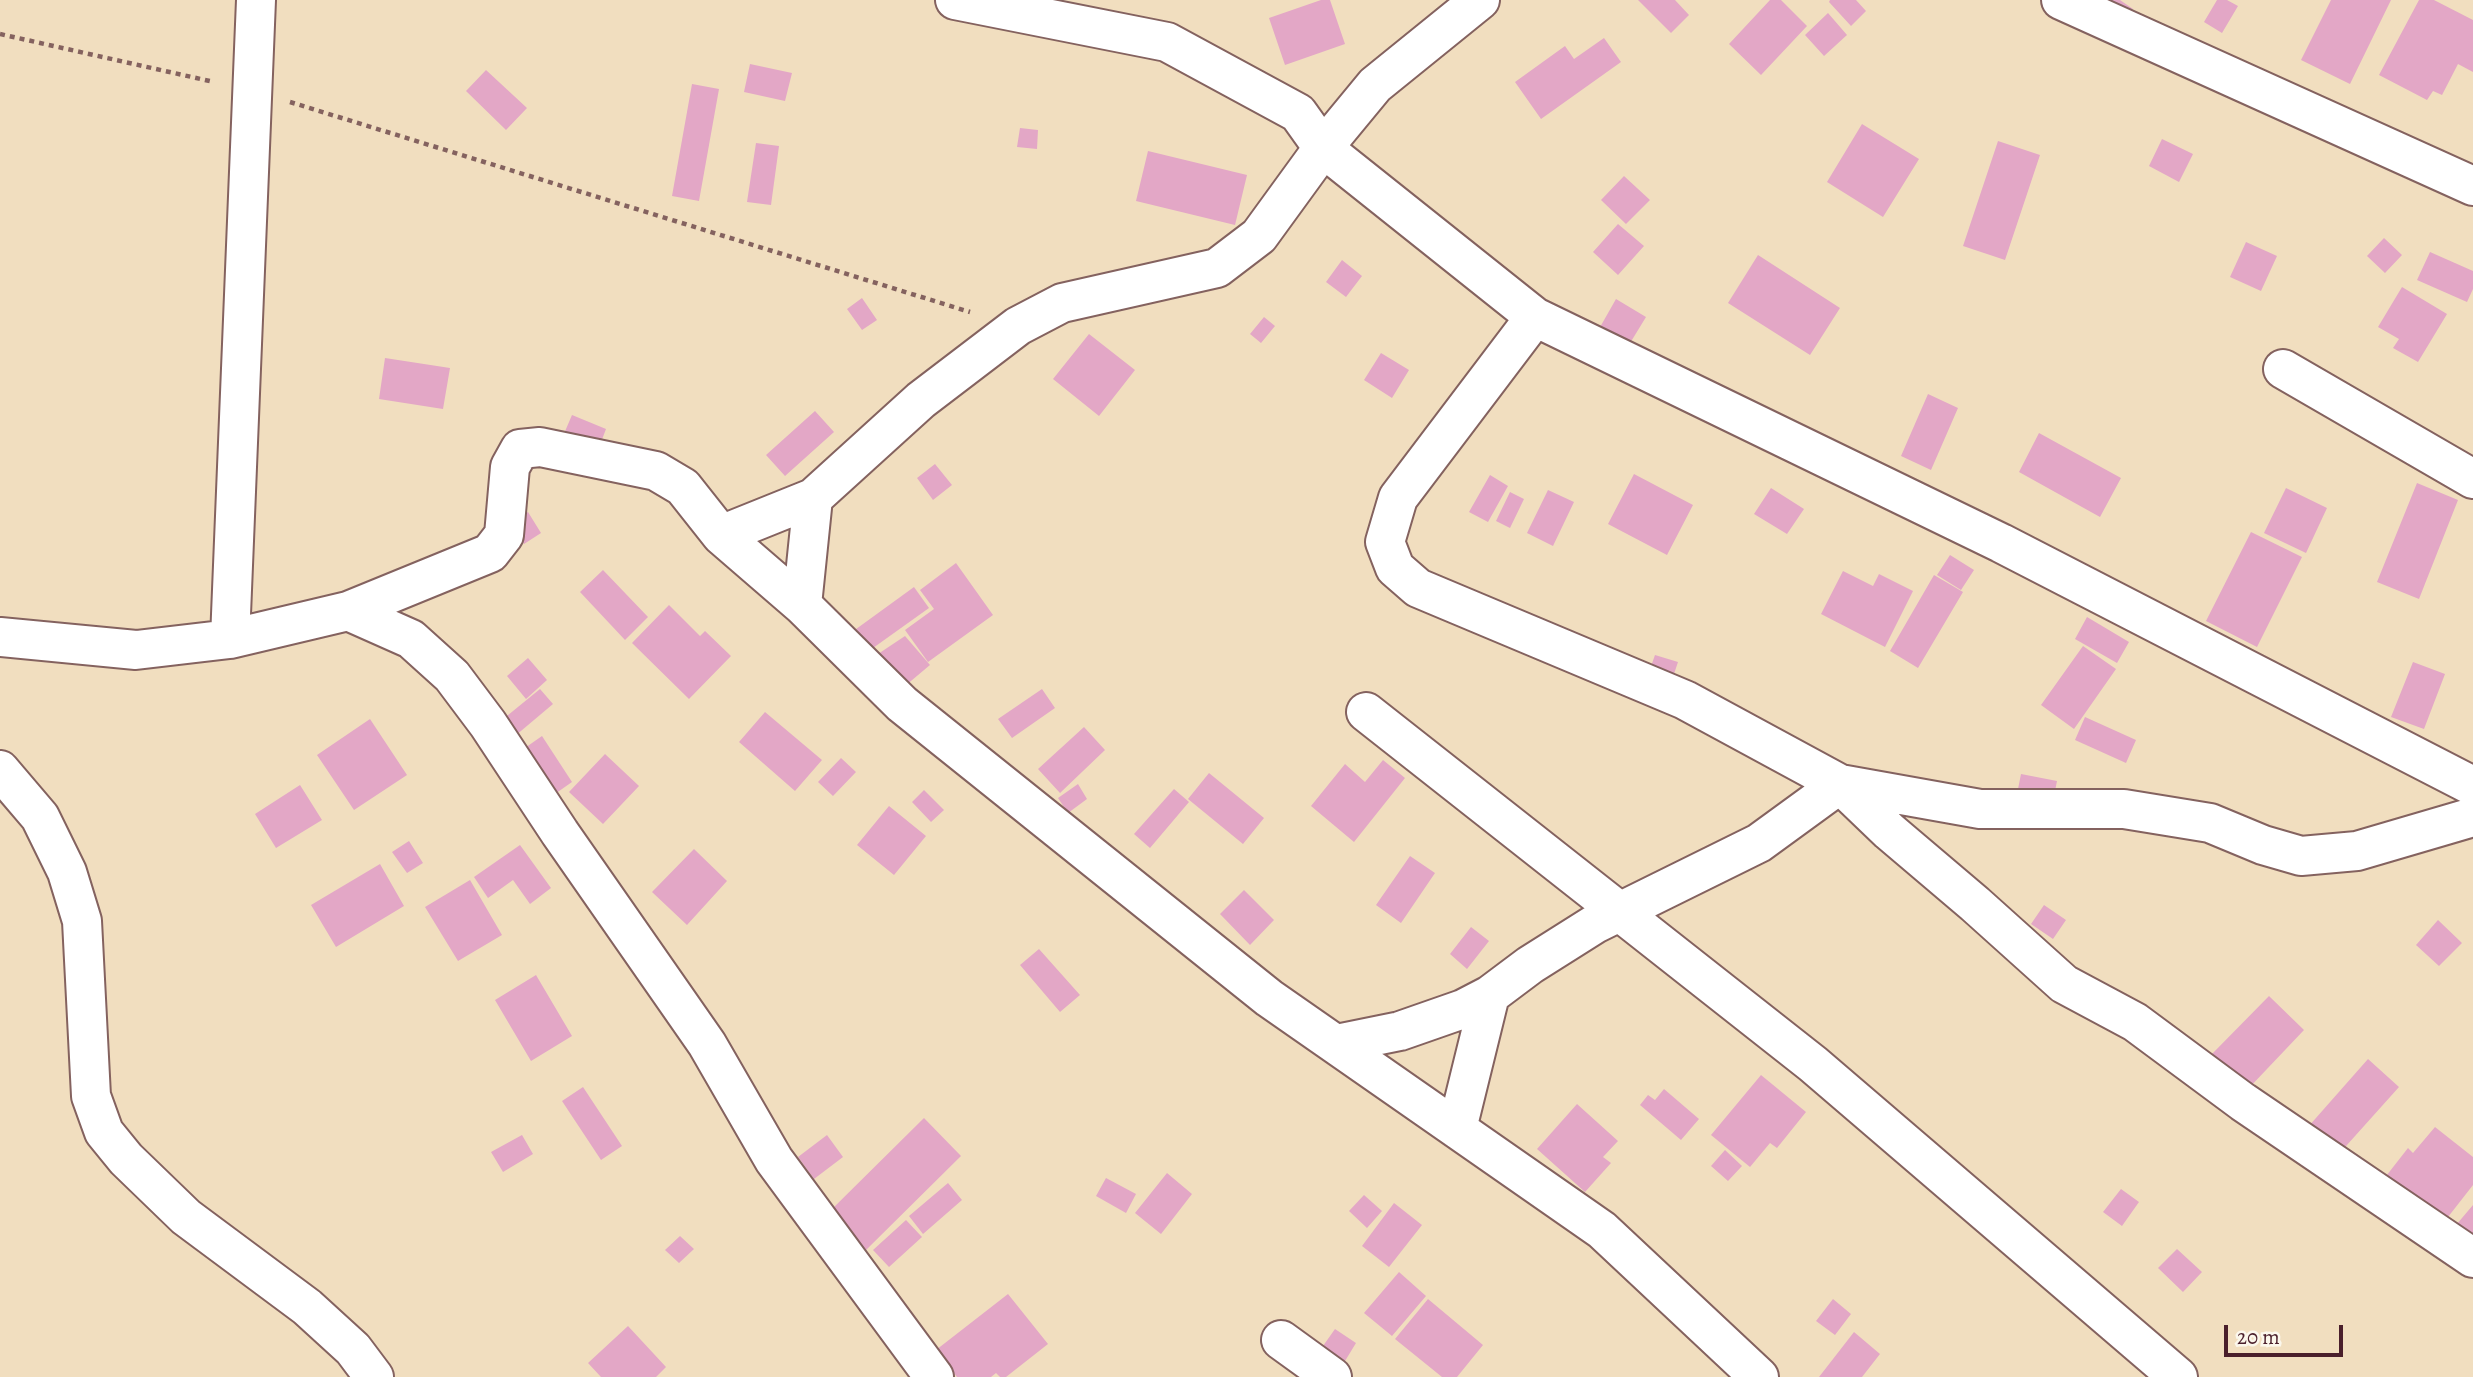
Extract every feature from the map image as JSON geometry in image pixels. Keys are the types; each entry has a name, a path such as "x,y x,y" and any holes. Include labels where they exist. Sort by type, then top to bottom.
{"street":[{"path":"230,639 256,0"},
{"path":"955,0 1167,41 1298,113 1323,148 1535,317 2001,543 2473,786"},
{"path":"721,535 813,498 921,400 1018,326 1062,303 1217,268 1259,236 1323,148 1375,85 1479,0"},
{"path":"2062,0 2473,186"},
{"path":"1535,317 1398,498 1385,542 1395,568 1418,589 1685,700 1840,784 1889,831 2064,984 2136,1022 2243,1102 2473,1258"},
{"path":"2283,369 2473,479"},
{"path":"0,637 136,650 230,639 348,611 490,553 504,534 510,467 520,449 540,447 656,471 683,487 721,535 802,605 902,704 1269,998 1602,1230 1759,1377"},
{"path":"802,605 813,498"},
{"path":"348,611 411,639 452,676 481,714 559,833 707,1044 774,1160 934,1377"},
{"path":"1366,712 1813,1064 2178,1377"},
{"path":"0,770 40,817 68,872 82,921 90,1096 104,1132 126,1159 186,1217 307,1307 353,1349 374,1377"},
{"path":"1336,1044 1400,1031 1463,1009 1490,995 1595,923 1759,843 1840,784 1980,809 2124,809 2210,823 2263,845 2301,856 2357,851 2473,817"},
{"path":"1457,1129 1490,995"},
{"path":"1282,1340 1332,1377"}],"path":[{"path":"0,34 251,90 1018,326"}],"building":[{"path":"1321,0 1330,0 1345,44 1285,65 1269,18"},
{"path":"1638,0 1675,0 1689,15 1671,33"},
{"path":"1770,0 1781,0 1807,26 1761,75 1729,44"},
{"path":"1830,0 1856,0 1866,11 1851,26"},
{"path":"2105,0 2120,0 2133,9 2122,25"},
{"path":"2217,0 2227,0 2238,6 2222,33 2204,22"},
{"path":"2331,0 2391,0 2350,84 2301,60"},
{"path":"2419,0 2434,0 2473,20 2473,72 2458,64 2442,95 2433,91 2427,100 2379,75"},
{"path":"1828,13 1847,35 1824,56 1805,35"},
{"path":"1604,38 1621,62 1541,119 1515,82 1565,46 1574,59"},
{"path":"750,64 792,73 785,101 744,92"},
{"path":"486,70 527,108 506,130 466,91"},
{"path":"692,84 719,89 699,201 672,196"},
{"path":"1862,124 1919,159 1883,217 1827,182"},
{"path":"1020,128 1038,130 1037,149 1017,147"},
{"path":"2162,139 2193,154 2179,182 2149,166"},
{"path":"1998,141 2040,155 2005,260 1963,246"},
{"path":"756,143 779,146 771,205 747,202"},
{"path":"1148,151 1247,175 1235,225 1136,201"},
{"path":"1624,176 1650,200 1626,224 1601,200"},
{"path":"1618,224 1644,246 1618,275 1593,252"},
{"path":"2384,238 2402,255 2385,273 2367,256"},
{"path":"2246,242 2277,256 2261,291 2230,277"},
{"path":"2430,252 2473,271 2473,289 2467,302 2417,280"},
{"path":"1758,255 1840,308 1810,355 1728,303"},
{"path":"1342,260 1362,276 1346,297 1326,282"},
{"path":"2402,287 2447,314 2418,362 2393,348 2399,339 2378,327"},
{"path":"862,298 877,320 862,330 847,309"},
{"path":"1616,299 1646,317 1624,353 1595,336"},
{"path":"1264,317 1275,326 1261,343 1250,334"},
{"path":"1089,334 1135,370 1099,416 1053,379"},
{"path":"1381,353 1409,370 1392,398 1364,380"},
{"path":"385,358 450,368 443,409 379,399"},
{"path":"1928,394 1958,408 1931,470 1901,456"},
{"path":"815,411 834,432 785,476 766,455"},
{"path":"572,415 606,429 598,450 563,436"},
{"path":"2039,433 2121,478 2100,517 2019,472"},
{"path":"935,464 952,485 933,500 917,478"},
{"path":"1634,474 1693,505 1667,555 1608,524"},
{"path":"1490,475 1508,486 1488,522 1469,512"},
{"path":"2417,483 2458,500 2419,599 2377,582"},
{"path":"1771,488 1804,509 1787,534 1754,514"},
{"path":"2286,488 2327,508 2306,553 2264,533"},
{"path":"1548,490 1574,502 1553,546 1527,533"},
{"path":"1510,492 1524,499 1510,528 1496,521"},
{"path":"528,512 541,533 524,544 511,522"},
{"path":"2251,532 2302,557 2257,647 2206,621"},
{"path":"1950,555 1974,570 1961,590 1937,575"},
{"path":"956,563 993,615 928,662 905,630 934,609 920,590"},
{"path":"603,570 648,617 625,640 580,592"},
{"path":"1843,571 1873,586 1879,574 1913,591 1885,647 1821,614"},
{"path":"1934,575 1963,592 1918,668 1890,651"},
{"path":"914,587 929,608 866,653 852,632"},
{"path":"669,605 700,636 705,631 731,656 689,699 632,643"},
{"path":"2087,617 2129,642 2117,663 2075,639"},
{"path":"905,636 930,665 905,686 872,658"},
{"path":"2083,646 2116,669 2074,729 2041,705"},
{"path":"1655,655 1678,662 1672,680 1649,672"},
{"path":"528,658 547,680 526,699 507,676"},
{"path":"2413,662 2445,674 2424,729 2391,717"},
{"path":"540,689 553,704 515,736 502,720"},
{"path":"1042,689 1055,708 1012,738 998,719"},
{"path":"765,712 822,760 795,791 739,742"},
{"path":"2085,717 2136,740 2126,763 2075,740"},
{"path":"370,719 407,775 354,810 317,755"},
{"path":"1084,727 1105,750 1060,793 1038,769"},
{"path":"542,736 572,782 542,803 512,757"},
{"path":"605,754 639,786 603,824 569,792"},
{"path":"841,758 856,772 833,796 818,782"},
{"path":"1383,760 1405,778 1354,842 1311,806 1345,764 1365,782"},
{"path":"1209,773 1264,818 1243,844 1188,799"},
{"path":"2021,774 2057,781 2052,806 2016,799"},
{"path":"1078,784 1087,799 1068,813 1058,798"},
{"path":"300,785 322,820 276,848 255,814"},
{"path":"1174,789 1189,802 1150,848 1134,834"},
{"path":"924,790 944,810 931,822 912,802"},
{"path":"889,806 926,836 894,875 857,845"},
{"path":"409,841 423,863 407,873 392,852"},
{"path":"520,845 551,888 530,904 513,880 488,898 474,877"},
{"path":"694,849 727,881 687,925 652,892"},
{"path":"1410,856 1435,873 1401,923 1376,905"},
{"path":"380,864 404,906 336,947 311,905"},
{"path":"470,880 502,935 458,961 425,907"},
{"path":"1244,890 1274,920 1250,945 1220,914"},
{"path":"2044,905 2066,920 2053,939 2031,924"},
{"path":"2438,920 2462,943 2439,966 2416,945"},
{"path":"1471,927 1489,941 1467,969 1450,954"},
{"path":"1039,949 1080,995 1060,1012 1020,965"},
{"path":"536,975 572,1036 531,1061 495,1000"},
{"path":"2269,996 2304,1030 2248,1089 2212,1054"},
{"path":"2368,1059 2399,1087 2338,1155 2308,1127"},
{"path":"1761,1075 1806,1112 1777,1148 1770,1143 1750,1167 1711,1135"},
{"path":"583,1087 622,1146 601,1160 562,1101"},
{"path":"1664,1089 1699,1119 1681,1140 1640,1105 1648,1095 1655,1100"},
{"path":"1577,1104 1618,1141 1603,1157 1611,1163 1585,1192 1537,1149"},
{"path":"924,1118 961,1156 865,1251 828,1213"},
{"path":"2435,1127 2473,1157 2473,1185 2441,1226 2383,1180 2408,1148 2413,1153"},
{"path":"522,1135 533,1154 503,1172 491,1152"},
{"path":"827,1135 843,1157 814,1179 798,1157"},
{"path":"1725,1150 1742,1166 1728,1181 1711,1166"},
{"path":"1167,1173 1192,1194 1161,1234 1135,1213"},
{"path":"1106,1178 1136,1194 1126,1213 1096,1196"},
{"path":"948,1183 962,1200 923,1234 909,1216"},
{"path":"2121,1189 2139,1202 2122,1226 2103,1212"},
{"path":"1364,1195 1382,1211 1367,1228 1349,1211"},
{"path":"1394,1203 1422,1225 1389,1267 1362,1246"},
{"path":"2473,1205 2473,1243 2451,1231"},
{"path":"906,1220 922,1237 889,1267 873,1250"},
{"path":"680,1236 694,1249 679,1263 665,1250"},
{"path":"2177,1249 2202,1272 2183,1292 2158,1268"},
{"path":"1399,1272 1426,1296 1392,1336 1364,1313"},
{"path":"1008,1294 1048,1344 1006,1377 1000,1377 996,1373 991,1377 957,1377 936,1350"},
{"path":"1428,1299 1483,1345 1457,1377 1442,1377 1395,1339"},
{"path":"1833,1299 1851,1314 1835,1335 1816,1321"},
{"path":"628,1326 666,1367 656,1377 601,1377 588,1363"},
{"path":"1335,1329 1356,1343 1345,1361 1323,1346"},
{"path":"1854,1332 1880,1354 1862,1377 1819,1377"}]}
